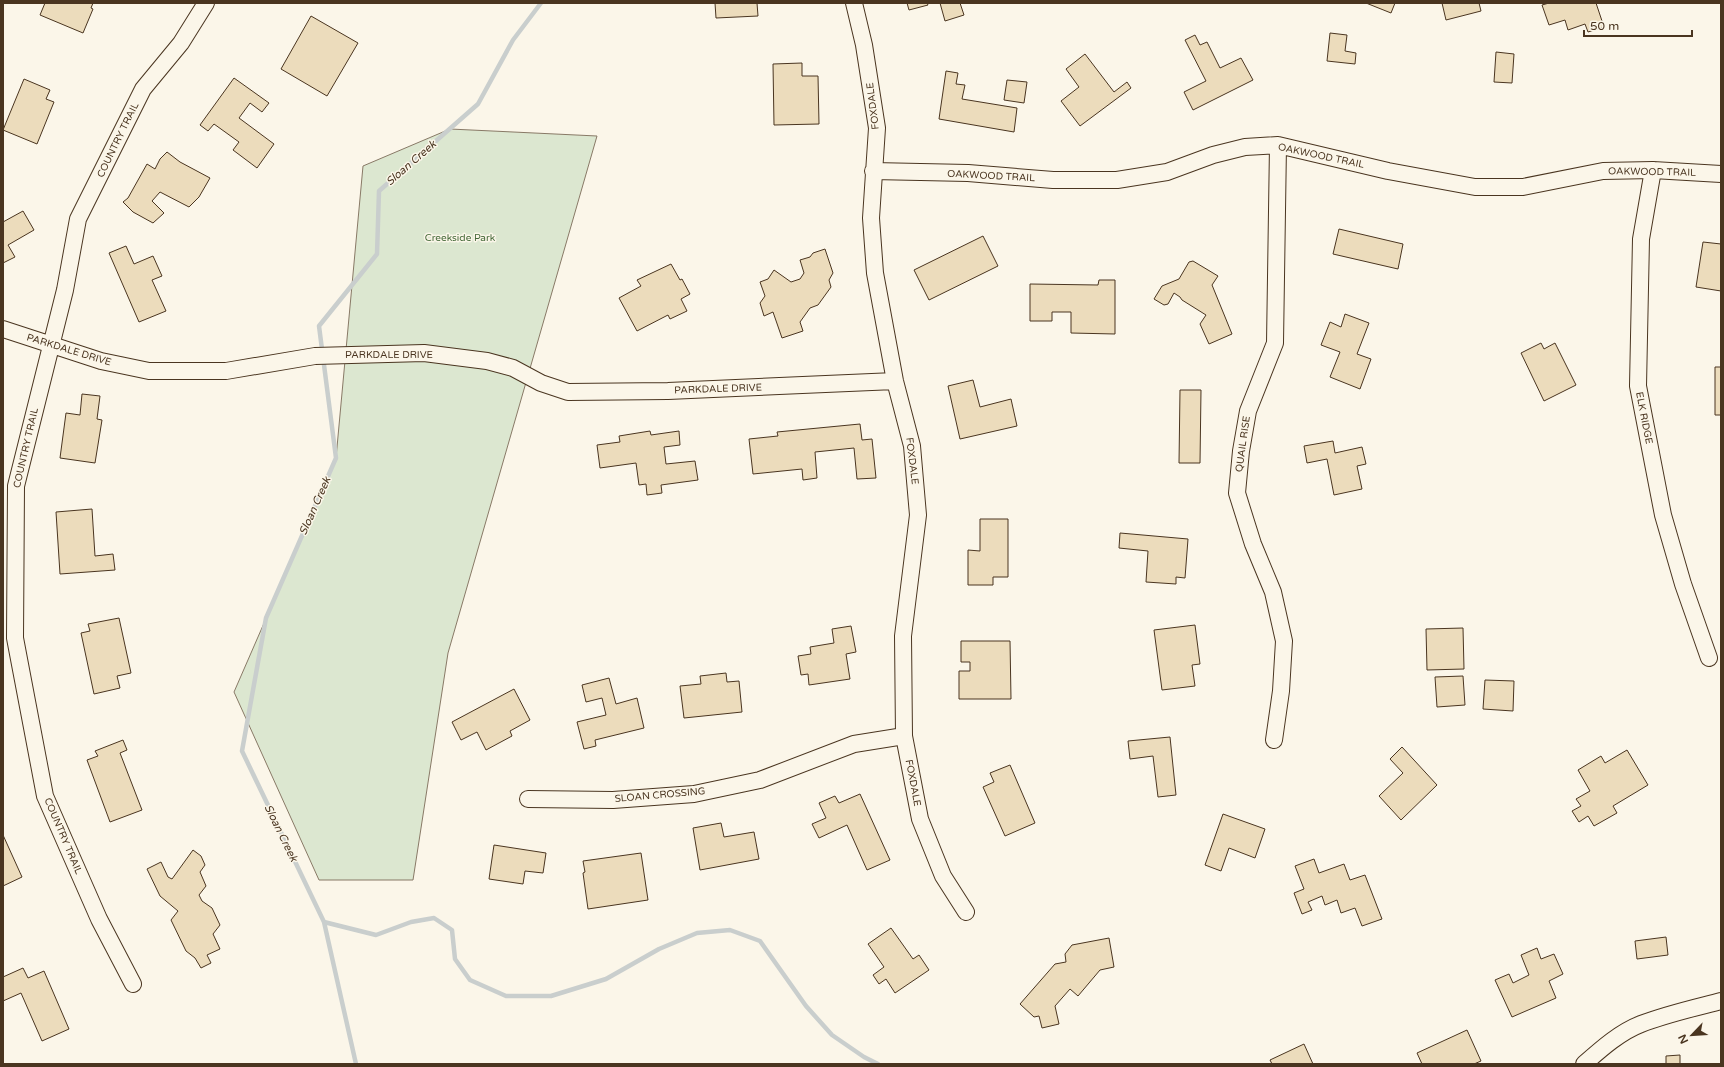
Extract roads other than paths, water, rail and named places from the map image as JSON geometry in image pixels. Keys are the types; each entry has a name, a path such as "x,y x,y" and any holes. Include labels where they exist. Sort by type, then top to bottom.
{"street":[{"name":"COUNTRY TRAIL","path":"133,984 99,920 45,796 15,638 16,486 50,345 65,290 78,219 143,90 181,44 206,3"},
{"name":"FOXDALE","path":"854,3 864,45 877,128 873,171 872,218 875,273 895,381 912,446 918,515 903,636 904,736 920,819 943,876 966,912"},
{"name":"OAKWOOD TRAIL","path":"873,171 968,173 1053,180 1117,180 1167,172 1213,155 1245,147 1278,146 1388,171 1475,187 1523,188 1603,171 1653,170 1721,174"},
{"name":"QUAIL RISE","path":"1274,740 1281,691 1284,641 1273,592 1252,544 1237,493 1241,451 1248,412 1274,343 1278,146"},
{"name":"ELK RIDGE","path":"1653,170 1641,238 1638,386 1663,515 1683,584 1709,658"},
{"name":"PARKDALE DRIVE","path":"3,328 50,345 102,361 150,371 226,371 315,356 424,353 487,361 513,368 541,383 568,392 668,391 895,381"},
{"name":"SLOAN CROSSING","path":"528,799 613,800 694,794 760,780 854,744 904,736"},
{"path":"1584,1064 1607,1044 1640,1024 1688,1009 1721,1002"}],"waterway":[{"name":"Sloan Creek","path":"356,1064 324,922 242,751 266,618 336,458 319,326 377,254 379,191 478,104 513,40 541,3"},
{"path":"324,922 376,935 411,922 434,918 452,930 455,959 470,980 506,996 551,996 606,979 659,949 697,933 730,930 760,941 806,1006 832,1035 864,1057 878,1064"}],"park label":[{"name":"Creekside Park","path":"460,238"}]}
